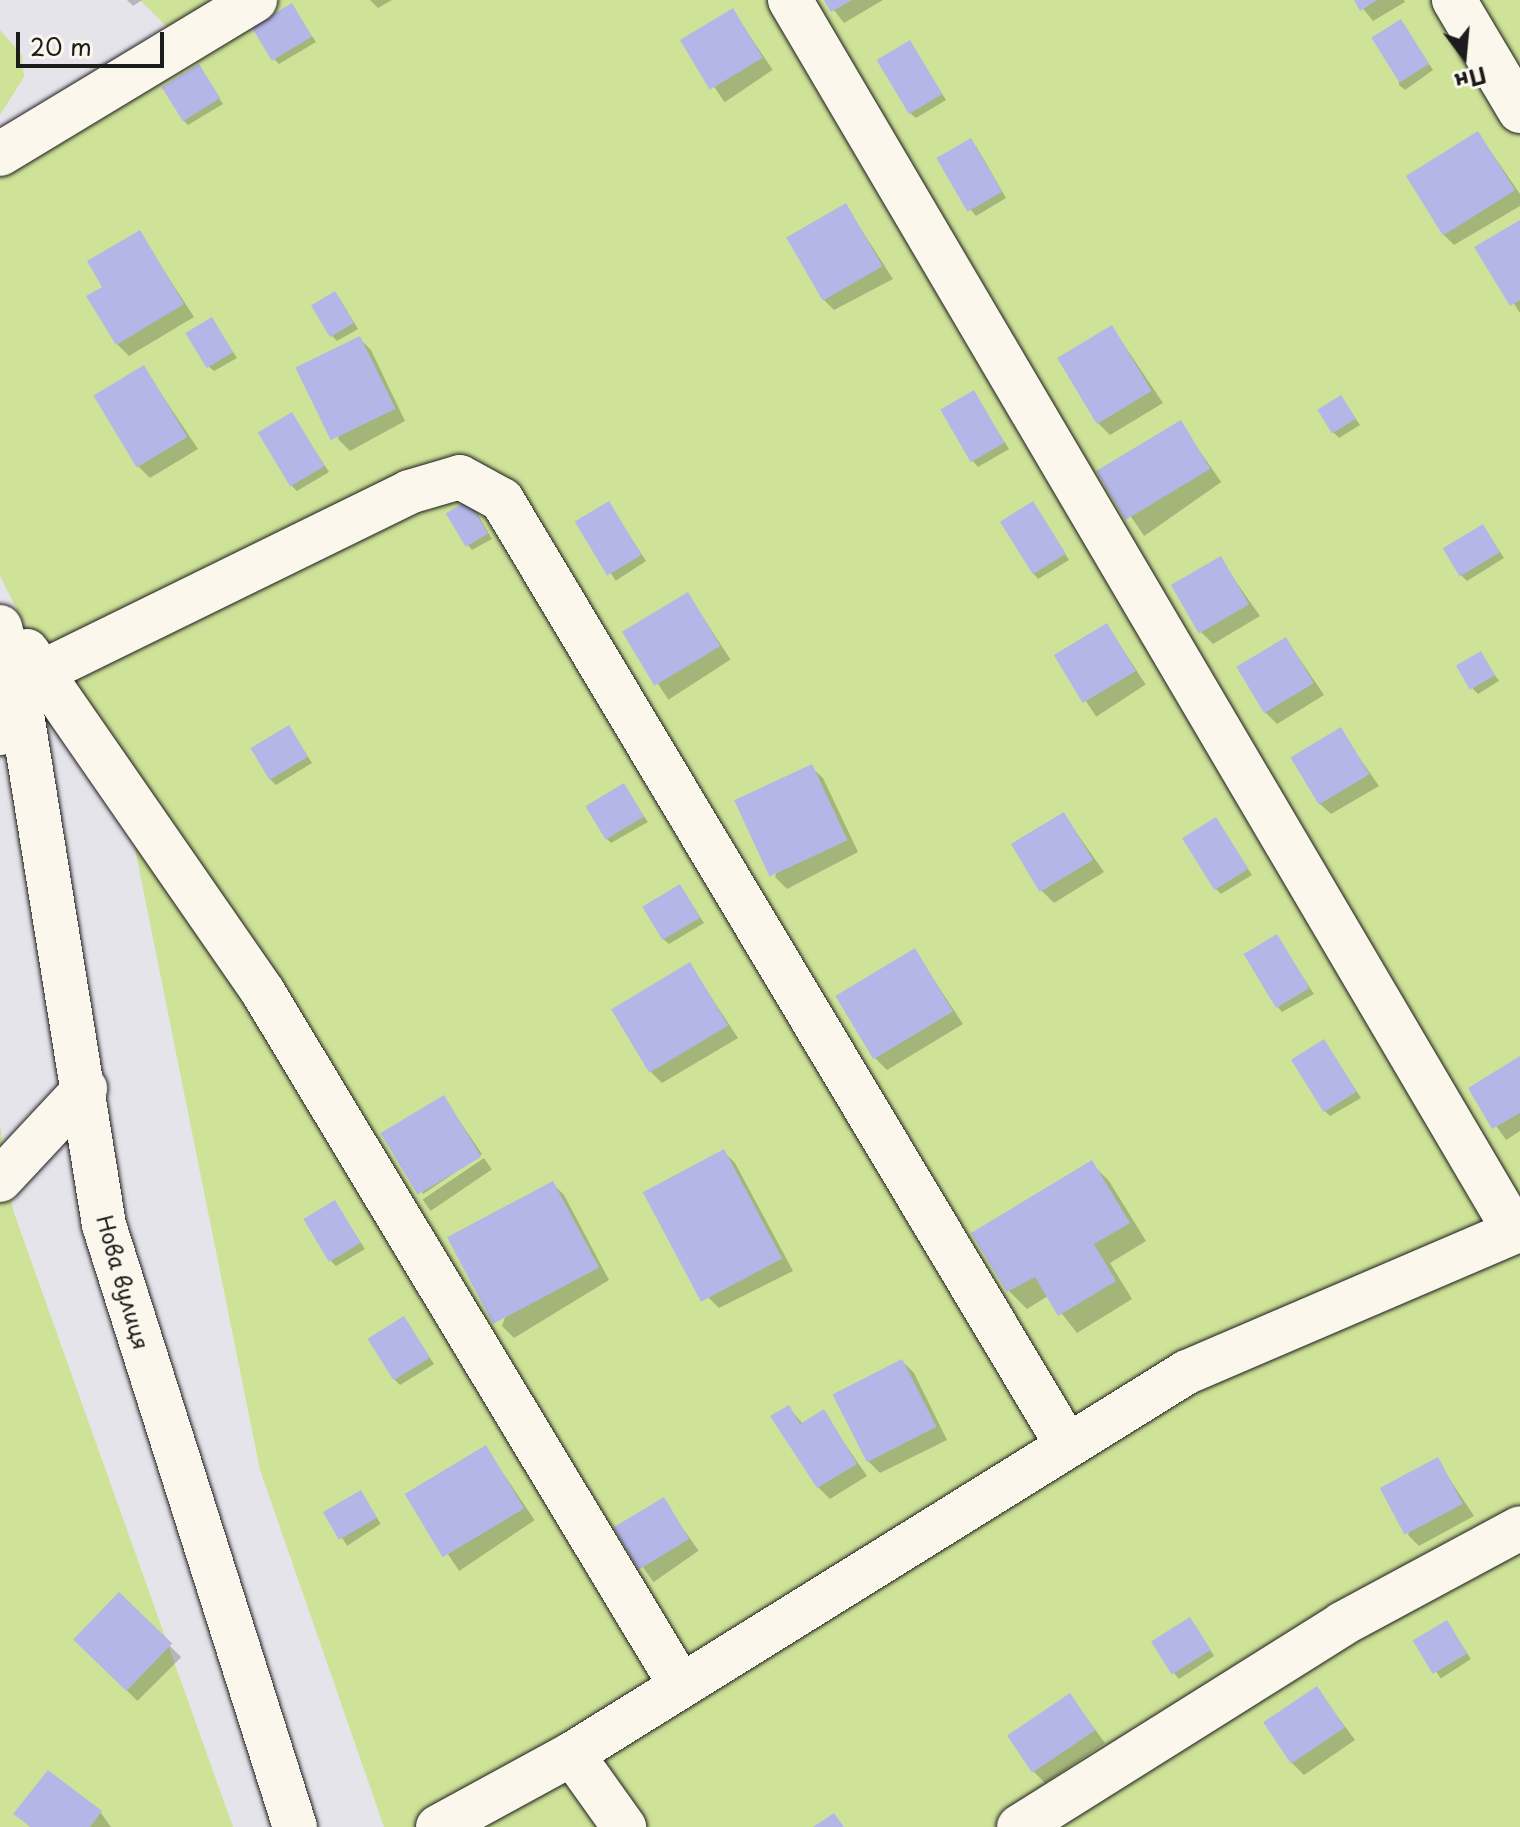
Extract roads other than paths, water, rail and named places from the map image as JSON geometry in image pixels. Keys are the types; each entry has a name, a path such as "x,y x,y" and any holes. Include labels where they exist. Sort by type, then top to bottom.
{"street":[{"path":"0,154 255,0"},
{"path":"438,1827 572,1754 1187,1372 1518,1230 790,0"},
{"path":"1454,0 1520,111"},
{"path":"21,704 409,492 460,477 502,500 1067,1445"},
{"path":"0,616 21,704 263,992 681,1686"},
{"name":"Нова вулиця","path":"0,627 21,704 85,1089 104,1225 295,1827"},
{"path":"0,1180 85,1089"},
{"path":"1019,1827 1342,1624 1520,1528"},
{"path":"572,1754 624,1827"}]}
